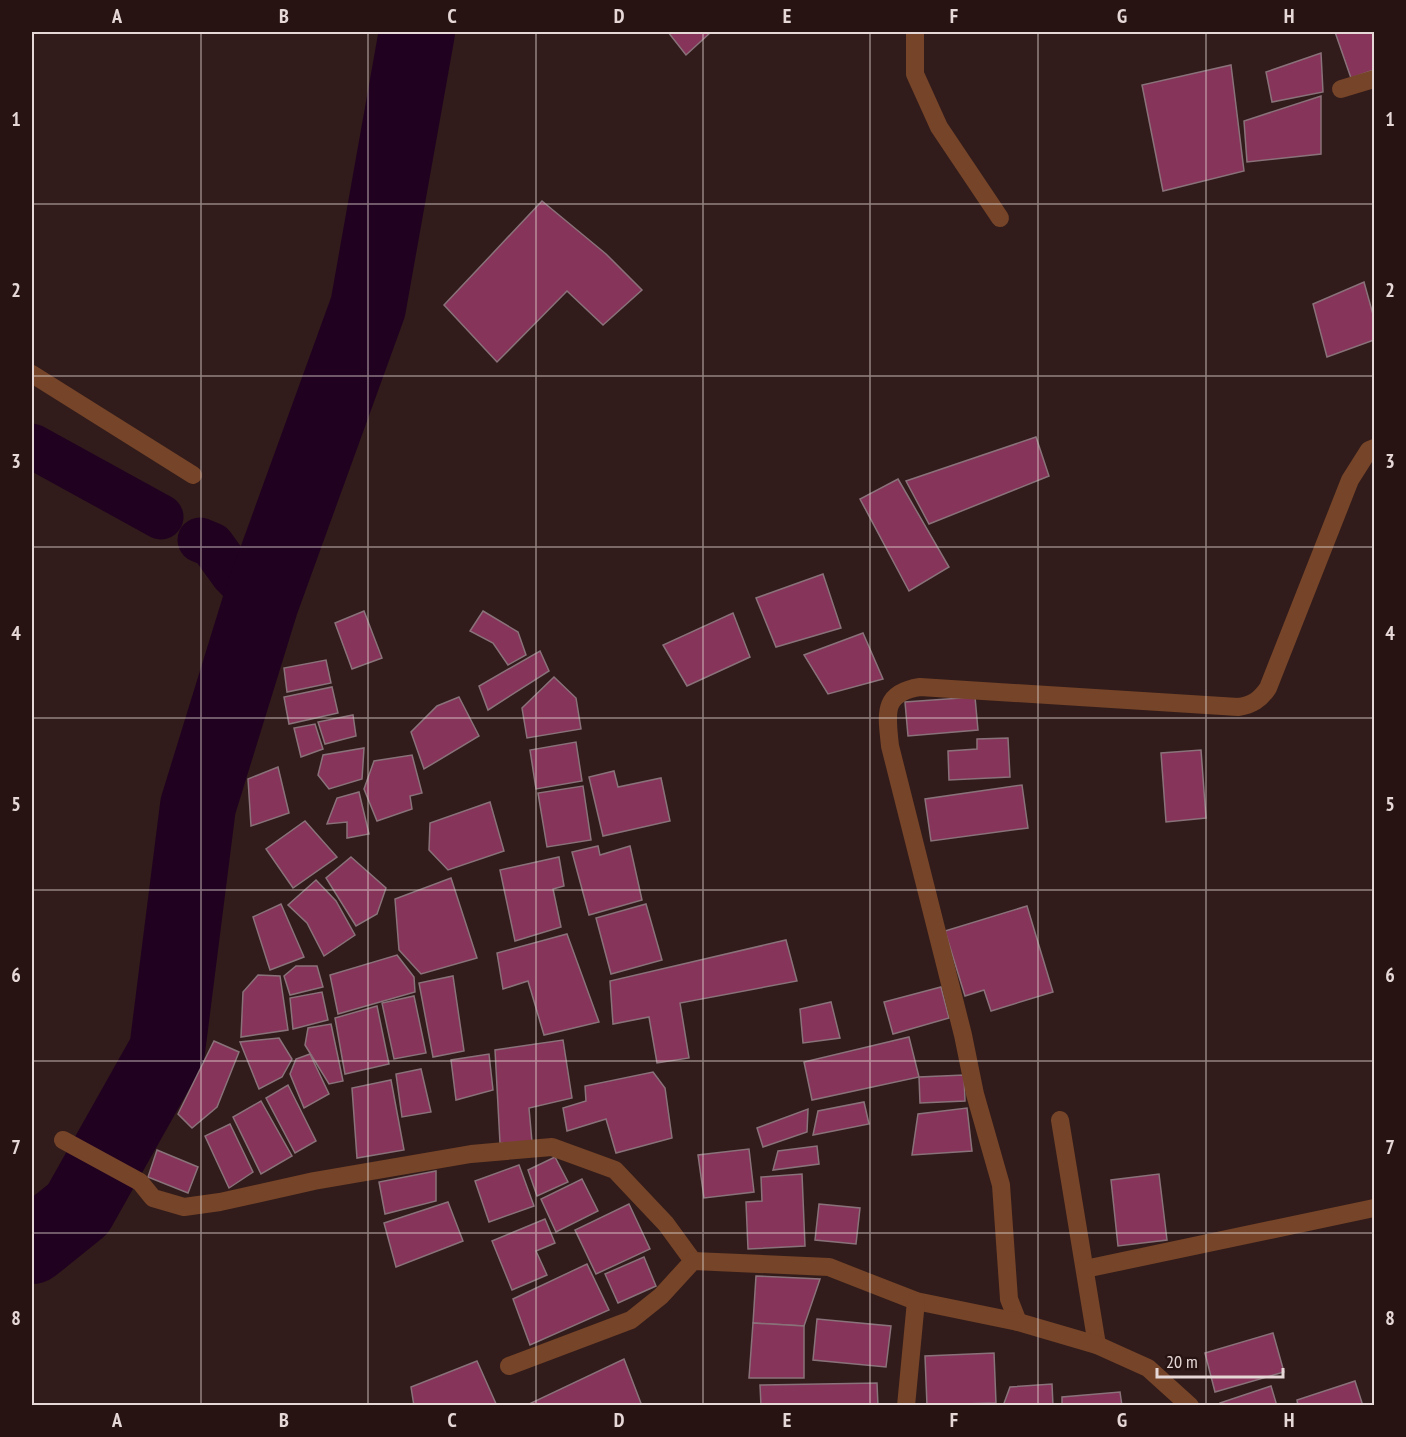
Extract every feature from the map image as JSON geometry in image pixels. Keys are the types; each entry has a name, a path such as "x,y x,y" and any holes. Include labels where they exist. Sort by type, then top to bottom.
{"street":[{"path":"915,32 915,74 939,128 1000,218"},
{"path":"1341,89 1374,79"},
{"path":"32,374 193,475"},
{"path":"1018,1322 1009,1299 1000,1185 975,1094 963,1035 890,746 887,714 891,702 908,689 920,687 1129,702 1238,707 1251,705 1262,697 1268,688 1350,480 1368,450 1374,448"},
{"path":"1060,1120 1097,1345"},
{"path":"63,1140 140,1182 153,1198 184,1207 220,1202 314,1181 471,1154 552,1147 615,1170 666,1224 693,1261"},
{"path":"1085,1269 1374,1208"},
{"path":"693,1261 829,1267 916,1301 1018,1322 1097,1345 1148,1368 1190,1406"},
{"path":"509,1366 631,1320 661,1296 693,1261"},
{"path":"906,1406 916,1301"}],"building":[{"path":"668,32 711,32 686,55"},
{"path":"1335,32 1374,32 1374,70 1351,78"},
{"path":"1321,53 1323,92 1272,102 1266,72"},
{"path":"1231,65 1244,171 1163,191 1142,85"},
{"path":"1321,96 1321,154 1247,162 1244,121"},
{"path":"542,201 606,254 642,290 603,325 567,291 497,362 444,305"},
{"path":"1364,282 1374,318 1374,340 1327,357 1313,304"},
{"path":"1036,437 1049,476 929,524 906,481"},
{"path":"898,479 949,567 909,591 860,499"},
{"path":"823,574 841,628 776,647 756,598"},
{"path":"364,611 382,658 352,669 335,623"},
{"path":"483,611 518,632 526,655 508,665 493,643 470,631"},
{"path":"733,613 750,657 687,686 663,645"},
{"path":"863,633 883,679 828,694 804,655"},
{"path":"540,651 549,671 488,710 479,686"},
{"path":"326,660 331,683 287,692 284,668"},
{"path":"554,677 576,698 581,729 527,738 522,708"},
{"path":"332,687 338,713 289,724 284,697"},
{"path":"459,697 479,736 424,769 411,732 437,706"},
{"path":"975,697 978,730 908,736 905,702"},
{"path":"353,715 356,736 325,744 318,722"},
{"path":"315,724 323,749 301,757 294,728"},
{"path":"1008,738 1010,777 949,780 948,751 977,749 977,739"},
{"path":"576,742 582,781 536,789 530,750"},
{"path":"364,748 362,779 329,789 318,775 323,755"},
{"path":"1201,750 1206,818 1166,822 1161,753"},
{"path":"412,755 422,793 410,796 412,809 377,821 364,789 374,761"},
{"path":"278,767 289,813 251,826 248,779"},
{"path":"614,771 618,787 661,778 670,821 603,836 589,777"},
{"path":"1022,785 1028,828 931,841 925,799"},
{"path":"583,786 591,840 547,847 538,793"},
{"path":"359,792 369,834 347,838 347,822 327,824 337,798"},
{"path":"490,802 504,851 448,870 429,850 430,823"},
{"path":"305,821 337,857 293,888 266,849"},
{"path":"598,846 600,855 630,846 642,900 589,915 572,852"},
{"path":"351,857 386,888 377,914 356,926 326,878"},
{"path":"559,857 564,886 553,889 561,927 515,941 500,870"},
{"path":"451,878 477,958 421,974 399,950 395,899"},
{"path":"316,880 336,901 355,935 324,956 307,923 288,905"},
{"path":"281,904 304,957 270,970 253,917"},
{"path":"646,904 662,960 611,974 596,918"},
{"path":"1027,906 1053,992 991,1011 984,990 965,996 945,931"},
{"path":"567,934 599,1022 544,1035 528,981 503,989 497,953"},
{"path":"786,940 797,981 680,1003 689,1058 657,1063 649,1017 613,1024 610,981"},
{"path":"397,955 414,977 415,992 338,1014 330,975"},
{"path":"296,966 317,966 323,987 290,995 284,976"},
{"path":"258,975 280,976 288,1030 241,1037 243,992"},
{"path":"453,976 464,1051 433,1057 419,983"},
{"path":"941,987 949,1018 893,1034 884,1002"},
{"path":"322,992 328,1020 293,1029 290,998"},
{"path":"414,996 426,1053 394,1059 382,1003"},
{"path":"831,1002 840,1038 803,1043 800,1009"},
{"path":"377,1006 389,1064 345,1074 335,1018"},
{"path":"331,1024 343,1081 329,1084 305,1045 308,1028"},
{"path":"909,1037 919,1077 812,1100 804,1062"},
{"path":"279,1038 292,1059 282,1077 259,1089 240,1042"},
{"path":"563,1040 572,1098 529,1108 532,1142 500,1143 495,1050"},
{"path":"214,1041 239,1052 217,1107 192,1128 178,1114"},
{"path":"310,1054 329,1094 304,1108 290,1074 296,1059"},
{"path":"489,1054 493,1090 456,1100 451,1060"},
{"path":"421,1069 431,1112 402,1117 396,1074"},
{"path":"653,1072 665,1088 672,1138 616,1153 606,1119 567,1131 563,1108 586,1101 585,1086"},
{"path":"964,1075 965,1101 920,1103 919,1077"},
{"path":"391,1080 404,1150 357,1158 352,1088"},
{"path":"288,1085 316,1141 295,1153 266,1098"},
{"path":"261,1101 292,1156 261,1174 233,1117"},
{"path":"864,1102 869,1124 813,1135 818,1111"},
{"path":"967,1108 972,1151 912,1155 918,1114"},
{"path":"808,1109 807,1132 763,1147 757,1128"},
{"path":"230,1124 253,1172 229,1188 205,1136"},
{"path":"817,1146 819,1164 773,1170 778,1151"},
{"path":"749,1149 754,1192 704,1198 698,1155"},
{"path":"157,1150 198,1167 188,1193 148,1177"},
{"path":"555,1157 568,1182 537,1196 528,1170"},
{"path":"519,1165 534,1206 489,1222 475,1181"},
{"path":"436,1171 436,1201 385,1214 379,1182"},
{"path":"802,1174 805,1246 748,1249 746,1202 762,1201 761,1177"},
{"path":"1159,1174 1167,1240 1118,1246 1111,1180"},
{"path":"582,1179 598,1211 556,1232 541,1199"},
{"path":"448,1202 463,1241 396,1267 384,1223"},
{"path":"629,1204 650,1249 596,1274 575,1230"},
{"path":"819,1204 860,1208 856,1244 815,1240"},
{"path":"545,1219 555,1243 536,1251 547,1275 512,1290 492,1241"},
{"path":"644,1257 656,1286 618,1303 605,1274"},
{"path":"587,1264 609,1310 530,1345 513,1299"},
{"path":"756,1276 820,1279 804,1326 753,1323"},
{"path":"817,1319 891,1326 886,1367 813,1360"},
{"path":"753,1323 804,1326 804,1378 749,1378"},
{"path":"1273,1333 1284,1372 1215,1392 1205,1353"},
{"path":"994,1353 996,1403 927,1405 925,1356"},
{"path":"624,1359 642,1406 530,1406 529,1404"},
{"path":"477,1361 497,1406 414,1406 411,1387"},
{"path":"1355,1381 1363,1406 1298,1406 1297,1400"},
{"path":"877,1383 878,1406 761,1406 760,1385"},
{"path":"1052,1384 1053,1406 1003,1406 1010,1387"},
{"path":"1271,1386 1277,1406 1221,1406 1220,1403"},
{"path":"1120,1392 1122,1406 1062,1406 1062,1397"}],"waterway":[{"path":"32,1246 78,1209 167,1051 198,806 261,602 368,307 417,32"},
{"path":"32,446 161,517"},
{"path":"200,540 212,545 233,574 261,602"}]}
